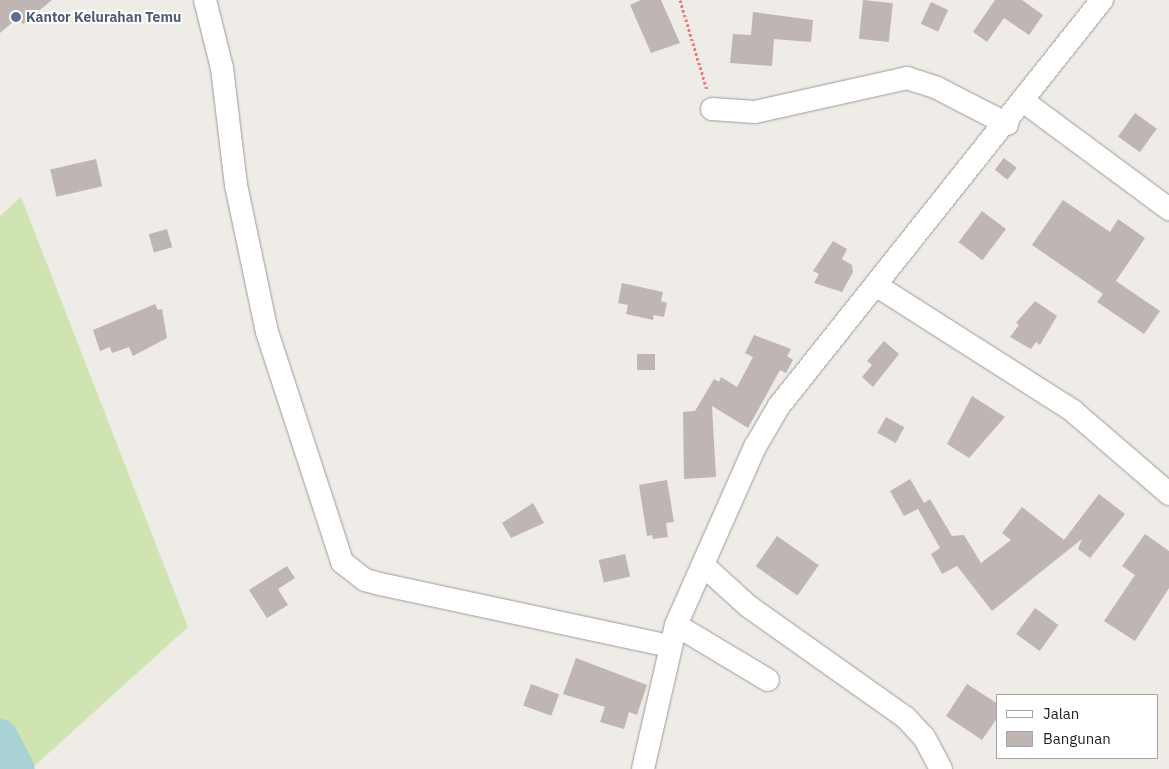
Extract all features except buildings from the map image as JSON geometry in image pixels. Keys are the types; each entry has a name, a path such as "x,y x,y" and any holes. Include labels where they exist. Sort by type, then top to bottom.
{"street":[{"path":"206,0 222,68 236,186 267,332 342,562 365,580 380,584 673,636 768,680"},
{"path":"643,769 673,636 755,448 779,406 1007,124 1102,0"},
{"path":"712,109 755,112 907,78 938,88 1007,124"},
{"path":"1024,101 1169,209"},
{"path":"877,286 1073,411 1169,494"},
{"path":"704,566 748,606 906,718 941,769"}],"path":[{"path":"680,0 712,109"}],"green space":[{"path":"21,197 188,627 31,769 0,769 0,216"}],"waterway":[{"path":"0,736 17,769"}],"place":[{"name":"Kantor Kelurahan Temu","path":"16,17"}]}
